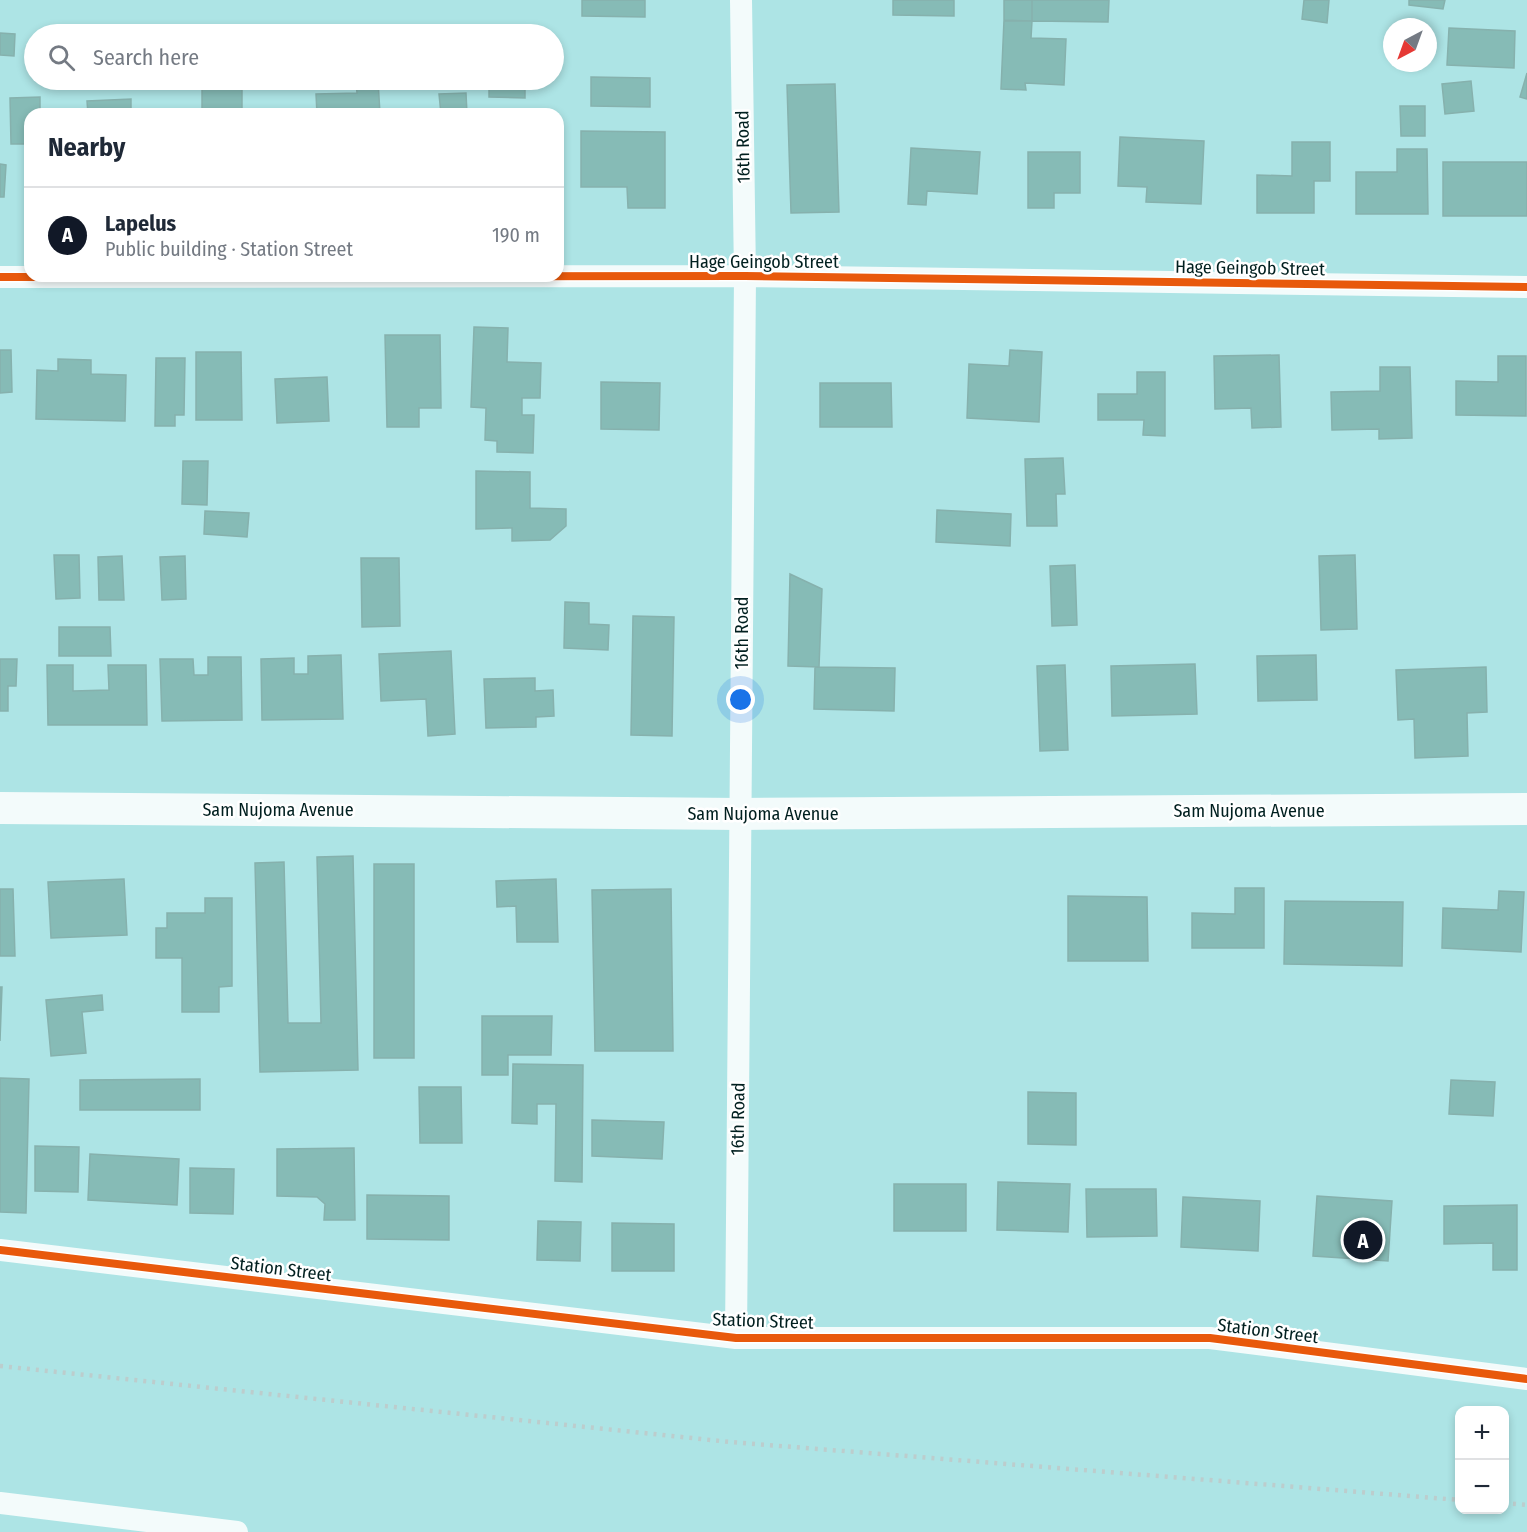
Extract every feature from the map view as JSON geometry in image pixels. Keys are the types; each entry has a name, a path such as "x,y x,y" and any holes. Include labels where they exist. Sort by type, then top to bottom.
{"main road":[{"name":"Sam Nujoma Avenue","path":"0,808 741,814 1527,809"}],"street":[{"name":"16th Road","path":"736,1338 745,276 741,0"},
{"name":"Hage Geingob Street","path":"564,276 745,276 1527,286"},
{"name":"Hage Geingob Street","path":"0,277 24,277"},
{"name":"Station Street","path":"0,1250 736,1338 1210,1338 1527,1379"},
{"path":"0,1503 237,1532"}],"building":[{"path":"582,0 645,0 645,17 582,16"},
{"path":"893,0 954,0 954,16 893,15"},
{"path":"1004,0 1032,0 1032,21 1004,21"},
{"path":"1032,0 1109,0 1108,22 1032,21"},
{"path":"1304,0 1329,0 1327,23 1302,19"},
{"path":"1409,0 1445,0 1443,9 1409,5"},
{"path":"1004,20 1032,21 1031,38 1066,39 1064,85 1025,83 1026,90 1001,89"},
{"path":"1449,28 1515,31 1514,68 1447,65"},
{"path":"0,33 15,34 14,56 0,55"},
{"path":"1527,73 1527,99 1520,97"},
{"path":"591,77 650,78 650,107 591,106"},
{"path":"1471,81 1474,111 1445,114 1442,84"},
{"path":"835,84 839,212 791,213 787,85"},
{"path":"202,90 242,90 242,108 202,108"},
{"path":"357,90 379,90 380,108 317,108 316,94 357,93"},
{"path":"489,90 525,90 525,98 489,97"},
{"path":"466,93 467,108 440,108 439,94"},
{"path":"40,97 40,108 24,108 24,144 11,144 10,98"},
{"path":"131,99 131,108 88,108 87,101"},
{"path":"1400,106 1425,106 1425,136 1401,136"},
{"path":"581,131 665,132 665,208 628,208 627,187 581,187"},
{"path":"1120,137 1204,141 1201,204 1146,202 1147,187 1118,186"},
{"path":"1292,142 1330,142 1330,181 1314,181 1314,213 1257,213 1257,175 1292,176"},
{"path":"911,148 980,152 977,194 927,191 926,205 908,204"},
{"path":"1397,149 1427,149 1428,214 1356,214 1356,172 1397,172"},
{"path":"1028,152 1080,152 1080,193 1054,193 1054,208 1028,208"},
{"path":"1443,162 1527,162 1527,216 1443,216"},
{"path":"0,164 6,165 4,197 0,197"},
{"path":"474,327 508,328 507,362 541,363 540,398 522,398 522,415 534,415 533,453 497,452 497,441 485,440 486,408 471,407"},
{"path":"385,335 440,335 441,408 419,408 419,427 387,427"},
{"path":"0,350 11,350 12,392 0,393"},
{"path":"1010,350 1042,352 1039,422 967,418 969,364 1009,366"},
{"path":"196,352 241,352 242,420 196,420"},
{"path":"1279,355 1281,427 1252,428 1251,408 1215,409 1214,356"},
{"path":"1498,356 1526,356 1526,416 1456,415 1456,381 1498,382"},
{"path":"156,358 185,358 184,415 175,415 175,426 155,426"},
{"path":"58,359 91,360 91,374 126,375 125,421 36,419 37,370 58,371"},
{"path":"1380,367 1410,367 1412,438 1379,439 1379,429 1332,430 1331,392 1380,391"},
{"path":"1137,372 1165,372 1165,436 1143,435 1144,420 1098,420 1098,394 1137,394"},
{"path":"327,377 329,421 277,423 275,379"},
{"path":"601,382 660,383 659,430 601,429"},
{"path":"820,383 891,383 892,427 820,427"},
{"path":"1063,458 1065,494 1056,494 1057,526 1027,526 1025,459"},
{"path":"183,461 208,461 207,505 182,504"},
{"path":"476,471 530,472 530,508 566,509 566,526 550,540 512,541 512,528 476,529"},
{"path":"937,510 1011,514 1010,546 936,542"},
{"path":"205,511 249,513 247,537 204,534"},
{"path":"54,555 79,555 80,598 56,599"},
{"path":"1355,555 1357,629 1321,630 1319,556"},
{"path":"122,556 124,600 99,600 98,557"},
{"path":"185,556 186,599 162,600 160,557"},
{"path":"361,558 399,558 400,626 362,627"},
{"path":"1075,565 1077,625 1052,626 1050,566"},
{"path":"790,574 822,589 819,667 788,666"},
{"path":"565,602 589,603 589,624 609,625 608,650 564,648"},
{"path":"633,616 674,617 672,736 631,735"},
{"path":"59,627 110,627 111,656 59,656"},
{"path":"451,651 455,734 428,736 426,699 381,701 379,654"},
{"path":"341,655 343,719 262,720 261,659 294,658 294,674 308,674 308,656"},
{"path":"1316,655 1317,700 1258,701 1257,656"},
{"path":"208,657 241,657 242,720 162,721 160,659 193,659 194,675 208,675"},
{"path":"0,659 17,659 16,686 8,686 8,711 0,711"},
{"path":"1195,664 1197,714 1112,716 1111,666"},
{"path":"47,665 73,665 73,691 109,690 108,665 146,665 147,725 48,725"},
{"path":"1065,665 1068,750 1040,751 1037,666"},
{"path":"815,667 895,668 894,711 814,709"},
{"path":"1486,667 1487,712 1467,713 1468,756 1415,758 1414,719 1398,720 1396,670"},
{"path":"535,678 535,691 553,690 554,716 536,717 536,727 486,728 484,679"},
{"path":"353,856 358,1070 260,1072 255,863 284,862 288,1023 321,1023 317,857"},
{"path":"374,864 414,864 414,1058 374,1058"},
{"path":"124,879 127,935 51,938 48,882"},
{"path":"556,879 558,942 517,942 516,906 497,907 496,881"},
{"path":"1235,888 1264,888 1264,948 1192,948 1192,913 1235,914"},
{"path":"0,889 13,889 15,956 0,956"},
{"path":"671,889 673,1051 595,1051 592,890"},
{"path":"1499,891 1524,892 1521,952 1442,948 1443,908 1498,910"},
{"path":"1068,896 1147,897 1148,961 1068,961"},
{"path":"205,898 232,898 232,986 219,987 219,1012 182,1012 182,958 156,958 156,928 167,928 167,913 205,913"},
{"path":"1285,901 1403,902 1402,966 1284,964"},
{"path":"0,987 2,987 0,1041"},
{"path":"102,995 103,1010 82,1012 86,1053 51,1056 46,1000"},
{"path":"482,1016 552,1016 551,1055 508,1055 508,1075 482,1075"},
{"path":"513,1064 583,1065 582,1182 555,1181 556,1104 537,1104 537,1124 512,1123"},
{"path":"0,1078 29,1079 26,1213 0,1212"},
{"path":"200,1079 200,1110 80,1110 80,1080"},
{"path":"1451,1080 1495,1082 1493,1116 1449,1114"},
{"path":"419,1087 461,1087 462,1143 420,1143"},
{"path":"1028,1092 1076,1093 1076,1145 1028,1144"},
{"path":"592,1120 664,1122 662,1159 592,1156"},
{"path":"35,1146 79,1147 78,1192 35,1191"},
{"path":"354,1148 355,1220 324,1220 325,1204 317,1197 277,1196 277,1149"},
{"path":"90,1154 179,1159 177,1205 88,1200"},
{"path":"190,1168 234,1169 233,1214 190,1213"},
{"path":"998,1182 1070,1184 1068,1232 997,1230"},
{"path":"894,1184 966,1184 966,1231 894,1231"},
{"path":"1086,1189 1156,1189 1157,1236 1087,1237"},
{"path":"367,1195 449,1196 449,1240 367,1239"},
{"path":"1317,1196 1392,1201 1388,1261 1313,1256"},
{"path":"1183,1197 1260,1201 1258,1251 1181,1247"},
{"path":"1517,1205 1517,1270 1493,1270 1493,1243 1444,1244 1444,1206"},
{"path":"538,1221 581,1222 580,1261 537,1260"},
{"path":"612,1223 674,1224 674,1271 612,1271"}],"railway":[{"path":"0,1366 730,1442 1455,1500"},
{"path":"1509,1503 1527,1505"}],"cycle path":[{"path":"564,276 745,276 1527,287"},
{"path":"0,277 24,277"},
{"path":"0,1250 736,1338 1210,1338 1527,1379"}],"place":[{"name":"Lapelus","path":"1363,1240"}]}
